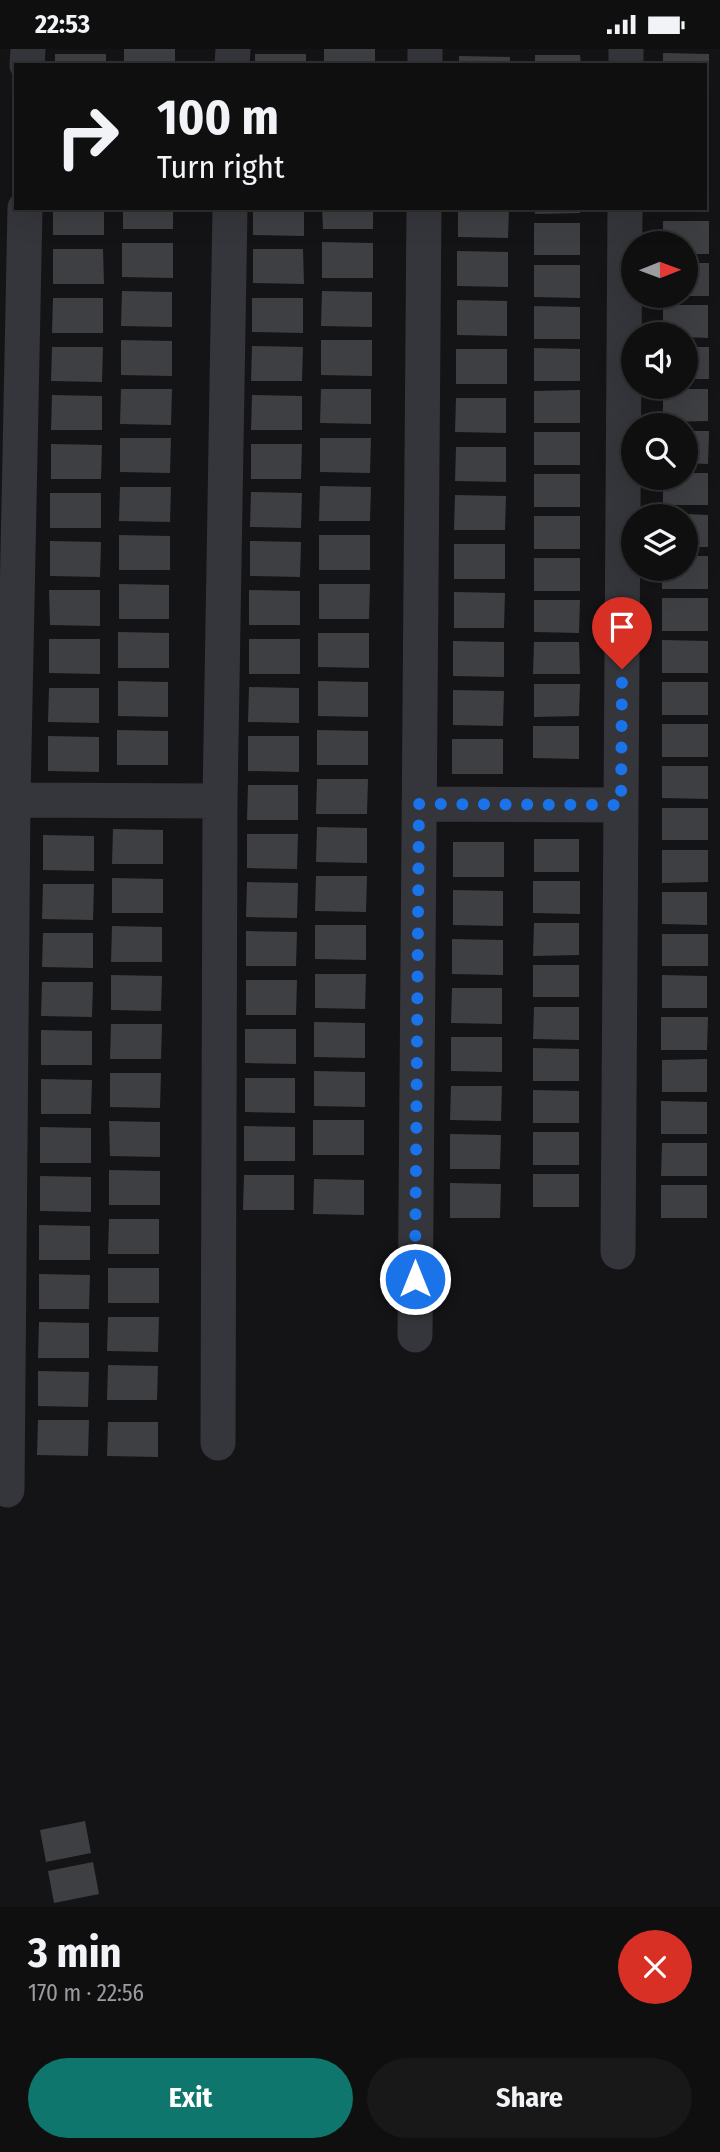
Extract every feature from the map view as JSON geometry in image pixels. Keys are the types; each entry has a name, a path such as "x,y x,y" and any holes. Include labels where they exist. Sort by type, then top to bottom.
{"street":[{"path":"7,1490 13,800 24,210"},
{"path":"218,1443 220,801 230,210"},
{"path":"415,1335 424,210"},
{"path":"618,1251 625,210"},
{"path":"13,800 220,801"},
{"path":"419,804 621,805"}],"building":[{"path":"124,49 175,49 175,63 124,63"},
{"path":"324,49 375,49 375,63 324,63"},
{"path":"663,53 709,54 709,86 707,63 663,63"},
{"path":"55,54 106,54 106,63 55,63"},
{"path":"255,54 306,54 306,63 255,63"},
{"path":"535,55 580,55 581,63 535,63"},
{"path":"459,56 510,57 510,63 459,63"},
{"path":"707,95 709,95 707,128"},
{"path":"707,137 709,137 707,170"},
{"path":"709,180 709,212 663,212 707,210"},
{"path":"53,210 104,210 104,235 53,235"},
{"path":"123,210 173,210 173,229 123,229"},
{"path":"253,210 304,210 304,236 253,235"},
{"path":"322,210 373,210 373,229 323,229"},
{"path":"458,210 509,210 508,238 458,237"},
{"path":"535,210 580,210 580,213 535,214"},
{"path":"663,221 709,221 709,254 698,254 698,231 663,231"},
{"path":"534,223 580,223 580,255 534,255"},
{"path":"322,242 373,243 373,278 322,278"},
{"path":"122,243 173,243 173,278 122,277"},
{"path":"53,249 103,249 104,284 53,284"},
{"path":"253,249 303,249 304,284 253,283"},
{"path":"457,251 508,252 508,287 457,286"},
{"path":"698,263 709,263 709,296 698,296"},
{"path":"534,265 580,265 580,298 534,297"},
{"path":"122,291 172,292 172,327 121,326"},
{"path":"322,291 372,292 372,327 321,326"},
{"path":"53,298 103,298 103,333 52,333"},
{"path":"252,298 303,298 303,333 252,332"},
{"path":"457,300 507,301 507,336 457,335"},
{"path":"698,305 708,305 708,338 698,338 698,322 663,322 663,308 698,308"},
{"path":"534,306 580,307 580,339 534,339"},
{"path":"121,340 172,341 172,376 121,375"},
{"path":"321,340 372,340 372,376 321,375"},
{"path":"252,346 303,347 302,381 251,381"},
{"path":"52,347 103,347 102,382 51,381"},
{"path":"698,347 709,347 709,379 698,379"},
{"path":"534,348 580,349 580,381 534,381"},
{"path":"456,349 507,349 507,384 456,384"},
{"path":"121,389 172,389 171,425 120,424"},
{"path":"321,389 371,389 371,424 320,423"},
{"path":"698,389 708,389 708,421 698,421 698,413 663,413 663,399 698,399"},
{"path":"580,390 580,423 534,423 534,391"},
{"path":"52,395 102,396 102,430 51,430"},
{"path":"252,395 302,396 302,430 251,430"},
{"path":"456,398 506,398 506,433 455,432"},
{"path":"698,431 709,431 708,464 698,464"},
{"path":"534,432 580,432 580,465 534,465"},
{"path":"120,438 171,438 170,473 120,472"},
{"path":"320,438 371,438 370,473 320,472"},
{"path":"51,444 102,445 101,479 51,479"},
{"path":"251,444 302,444 301,479 251,479"},
{"path":"456,447 506,447 506,482 455,481"},
{"path":"698,473 708,473 708,505 663,504 663,490 698,490"},
{"path":"534,474 580,474 580,507 534,507"},
{"path":"320,486 371,487 370,521 319,521"},
{"path":"120,487 171,487 170,522 119,521"},
{"path":"251,492 302,493 301,528 250,527"},
{"path":"50,493 101,493 101,528 50,528"},
{"path":"455,495 506,496 505,530 454,530"},
{"path":"698,515 708,515 708,547 698,547"},
{"path":"534,516 580,516 580,549 534,549"},
{"path":"119,535 170,536 170,570 119,570"},
{"path":"319,535 370,535 370,570 319,570"},
{"path":"50,541 101,542 100,577 50,576"},
{"path":"250,541 301,542 300,577 250,576"},
{"path":"454,544 505,544 505,579 454,579"},
{"path":"698,556 708,556 708,589 662,589 662,581 698,581"},
{"path":"534,558 580,558 580,591 534,591"},
{"path":"119,584 169,585 169,619 119,619"},
{"path":"319,584 370,584 369,619 319,619"},
{"path":"49,590 100,590 100,626 50,625"},
{"path":"249,590 300,591 300,625 249,625"},
{"path":"454,592 505,593 504,628 454,628"},
{"path":"662,598 708,598 708,631 662,631"},
{"path":"534,600 580,600 579,633 534,632"},
{"path":"118,632 169,633 169,668 118,668"},
{"path":"318,633 369,633 369,668 318,667"},
{"path":"49,639 100,639 100,674 49,673"},
{"path":"249,639 300,639 300,674 249,674"},
{"path":"662,640 708,641 708,673 662,673"},
{"path":"453,641 504,642 504,677 453,676"},
{"path":"534,642 579,642 580,674 533,674"},
{"path":"118,681 168,682 168,717 118,716"},
{"path":"318,681 368,682 368,717 318,716"},
{"path":"662,682 708,682 708,715 662,715"},
{"path":"534,684 580,684 579,716 534,717"},
{"path":"249,687 299,688 299,723 248,722"},
{"path":"49,688 99,688 99,723 48,722"},
{"path":"453,690 504,691 503,726 453,725"},
{"path":"662,724 708,724 708,757 662,757"},
{"path":"533,726 579,726 579,759 533,758"},
{"path":"117,730 168,731 168,765 117,765"},
{"path":"317,730 368,731 368,765 317,765"},
{"path":"48,736 99,737 99,772 48,771"},
{"path":"248,736 299,736 299,772 248,771"},
{"path":"452,739 503,739 503,774 452,774"},
{"path":"662,766 708,766 708,799 662,798"},
{"path":"317,779 368,779 367,814 316,814"},
{"path":"248,785 298,785 298,820 247,820"},
{"path":"662,808 708,808 708,840 662,840"},
{"path":"317,827 367,828 367,863 316,862"},
{"path":"113,829 163,830 163,864 112,864"},
{"path":"247,834 298,834 297,869 247,868"},
{"path":"43,835 94,836 94,871 43,870"},
{"path":"534,839 579,839 579,872 534,872"},
{"path":"453,842 504,842 504,877 453,877"},
{"path":"662,850 708,850 708,882 662,883"},
{"path":"316,876 367,876 366,912 315,911"},
{"path":"112,878 163,879 163,913 112,913"},
{"path":"533,881 580,881 580,914 533,913"},
{"path":"247,882 298,883 297,918 246,917"},
{"path":"43,884 94,884 93,920 42,919"},
{"path":"453,890 503,891 503,926 453,925"},
{"path":"662,892 707,892 707,925 662,924"},
{"path":"534,923 579,923 579,955 533,956"},
{"path":"315,925 366,925 366,960 315,959"},
{"path":"112,926 162,927 162,962 111,962"},
{"path":"246,931 297,932 296,966 246,966"},
{"path":"43,933 93,933 93,968 42,967"},
{"path":"662,934 708,934 708,966 662,966"},
{"path":"452,939 503,940 503,975 452,974"},
{"path":"533,965 579,965 579,997 533,997"},
{"path":"315,974 366,974 365,1009 315,1008"},
{"path":"111,975 162,976 161,1011 111,1010"},
{"path":"662,975 707,976 707,1008 662,1008"},
{"path":"246,980 297,980 296,1015 246,1015"},
{"path":"42,982 93,982 92,1017 41,1016"},
{"path":"452,988 502,988 502,1024 451,1023"},
{"path":"534,1007 579,1007 579,1040 533,1039"},
{"path":"661,1017 708,1017 707,1050 661,1050"},
{"path":"314,1022 365,1023 365,1058 314,1057"},
{"path":"111,1024 162,1024 161,1059 110,1059"},
{"path":"245,1029 296,1029 296,1064 245,1063"},
{"path":"41,1030 92,1031 92,1065 41,1065"},
{"path":"451,1037 502,1037 502,1072 451,1071"},
{"path":"533,1048 579,1049 579,1081 533,1081"},
{"path":"707,1059 707,1092 662,1092 662,1060"},
{"path":"314,1071 365,1072 365,1107 314,1106"},
{"path":"110,1073 161,1073 160,1108 110,1107"},
{"path":"245,1078 295,1078 295,1113 245,1112"},
{"path":"41,1079 92,1080 91,1114 41,1114"},
{"path":"451,1086 502,1086 501,1121 450,1120"},
{"path":"533,1090 579,1091 579,1123 533,1123"},
{"path":"661,1101 707,1102 707,1134 661,1134"},
{"path":"313,1120 364,1120 364,1155 313,1155"},
{"path":"109,1121 160,1122 160,1157 110,1156"},
{"path":"244,1126 295,1127 295,1161 244,1161"},
{"path":"40,1127 91,1128 91,1163 40,1163"},
{"path":"533,1132 579,1132 579,1165 533,1165"},
{"path":"450,1134 501,1135 500,1169 450,1169"},
{"path":"662,1143 707,1143 707,1176 661,1176"},
{"path":"109,1170 160,1171 160,1205 109,1205"},
{"path":"533,1174 579,1174 579,1207 533,1207"},
{"path":"244,1175 294,1175 294,1210 243,1210"},
{"path":"40,1176 91,1177 91,1212 40,1211"},
{"path":"314,1179 364,1180 364,1215 313,1214"},
{"path":"450,1183 501,1184 500,1218 450,1218"},
{"path":"661,1185 707,1185 707,1218 661,1218"},
{"path":"109,1219 159,1219 159,1254 108,1254"},
{"path":"39,1225 90,1226 90,1260 39,1260"},
{"path":"108,1268 159,1268 159,1303 108,1303"},
{"path":"39,1274 90,1275 89,1309 39,1309"},
{"path":"108,1317 159,1317 158,1352 107,1351"},
{"path":"39,1322 89,1323 89,1358 38,1358"},
{"path":"108,1365 158,1366 157,1400 107,1400"},
{"path":"38,1371 89,1372 88,1407 38,1406"},
{"path":"38,1420 89,1420 88,1456 37,1455"},
{"path":"108,1422 158,1422 158,1457 107,1456"},
{"path":"85,1821 91,1853 46,1862 40,1830"},
{"path":"93,1862 99,1894 54,1903 48,1871"}],"route":[{"path":"415,1279 419,804 621,805 622,669"}]}
